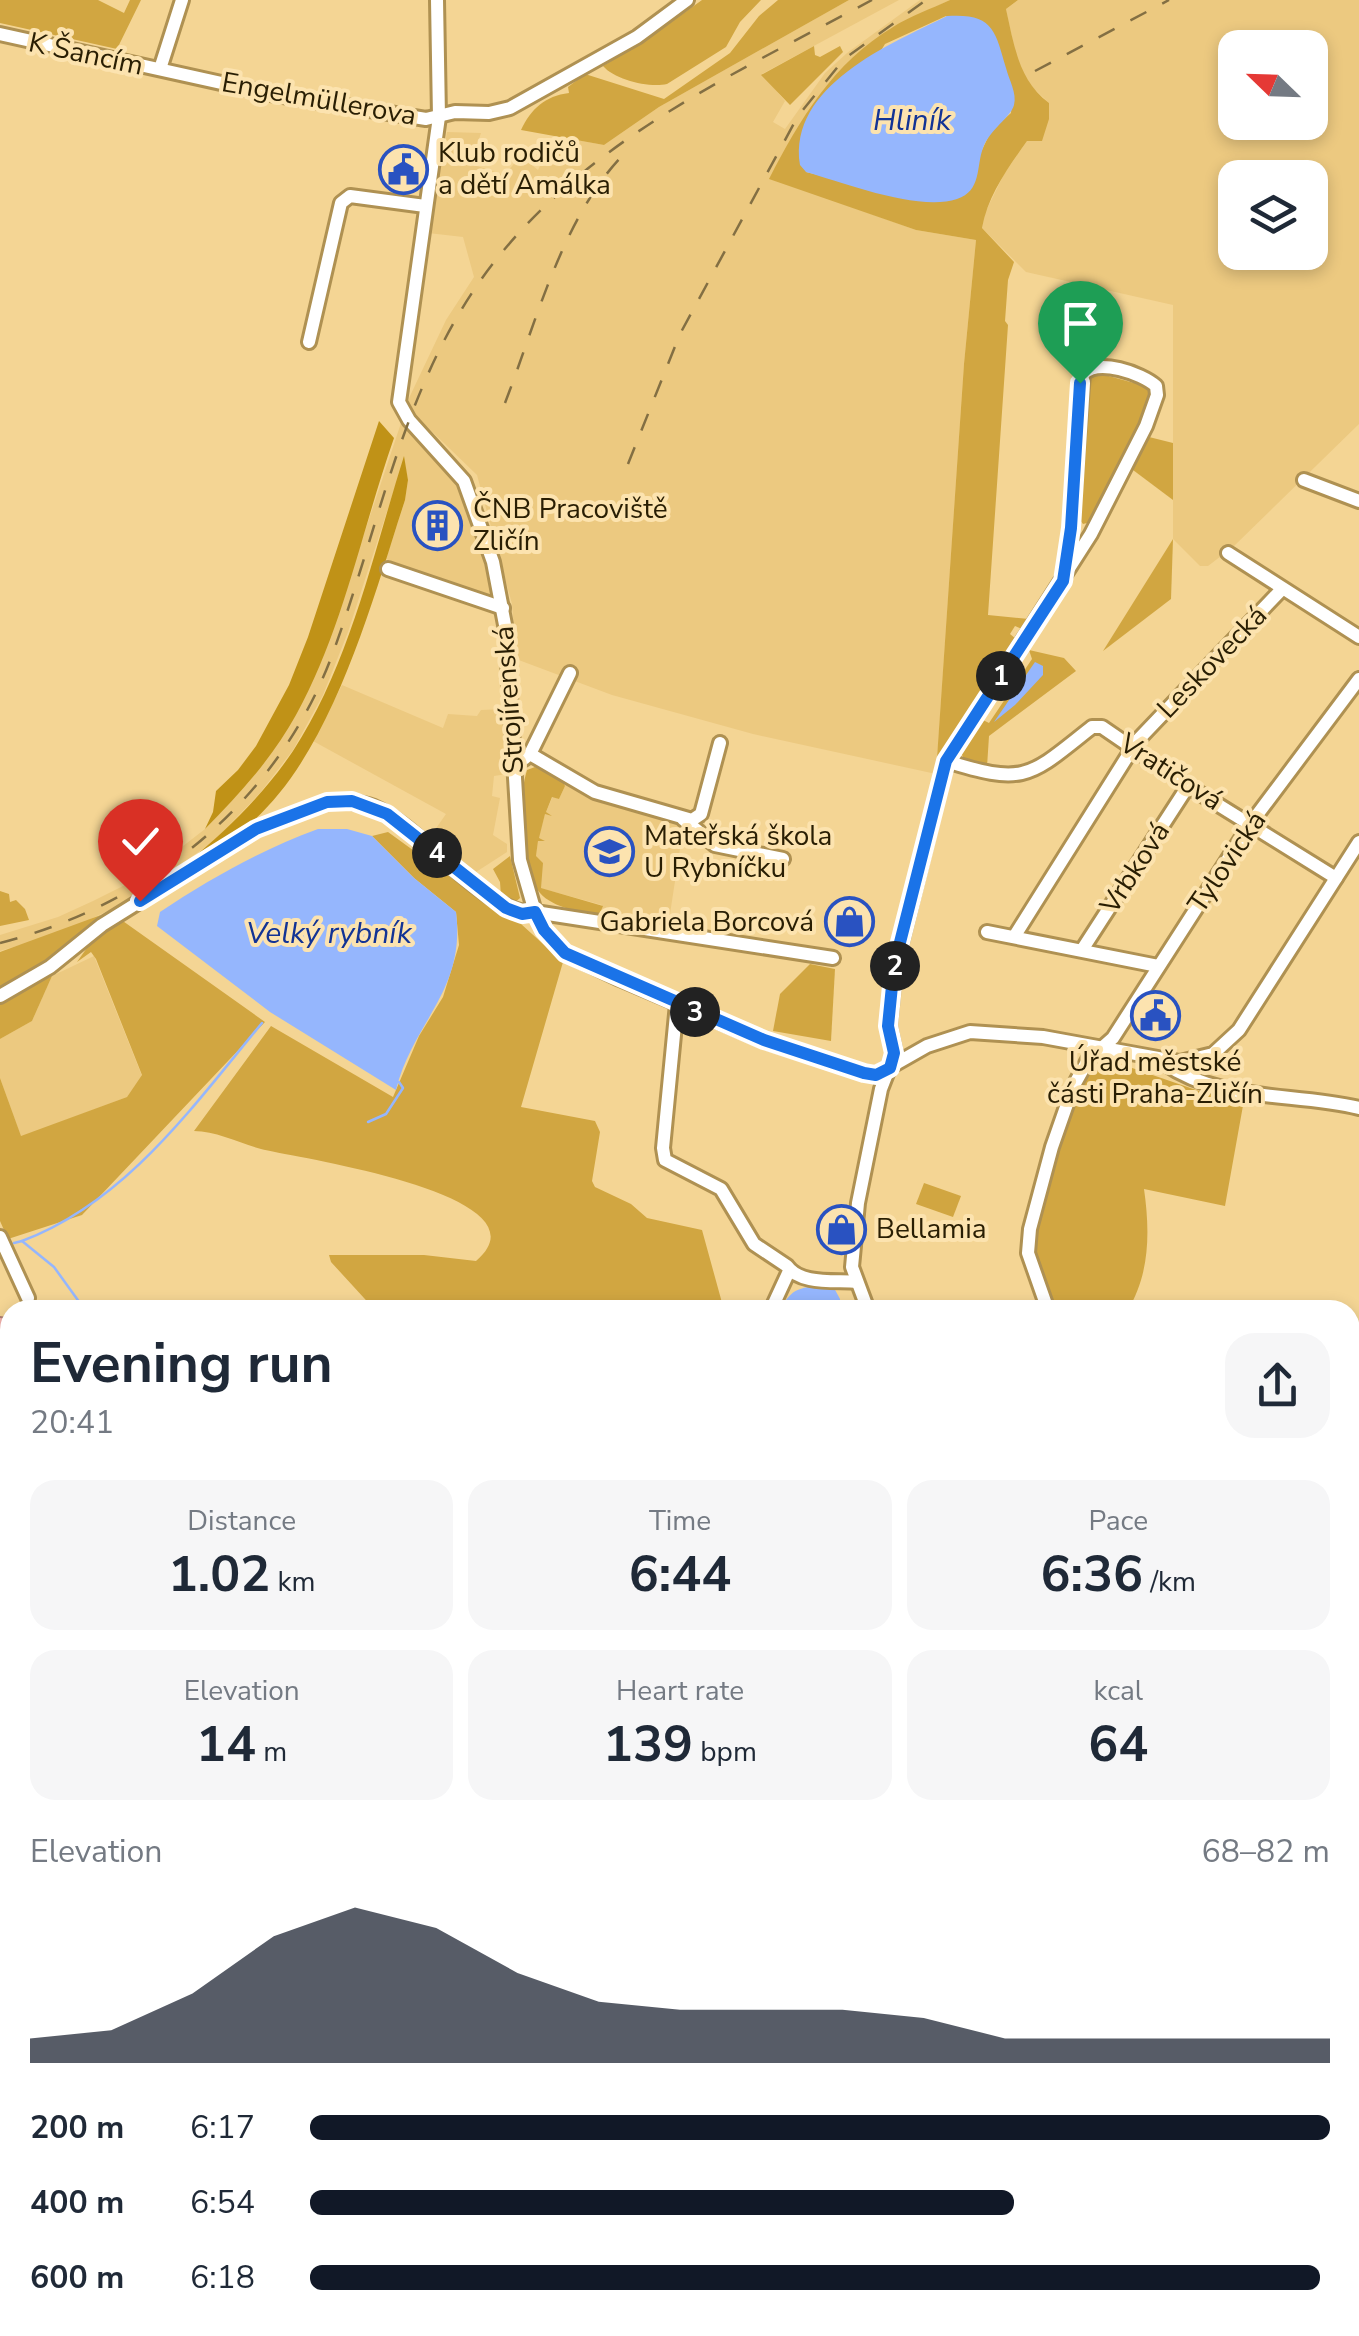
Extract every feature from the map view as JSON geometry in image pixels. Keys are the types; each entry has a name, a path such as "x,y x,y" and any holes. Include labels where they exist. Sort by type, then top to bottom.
{"street":[{"name":"K Šancím","path":"0,34 160,69 182,0"},
{"name":"Strojírenská","path":"437,0 439,117 398,402 466,485 493,562 503,608 520,860 535,912 544,930 565,953 676,1004 764,1040 864,1073 876,1075 890,1068"},
{"name":"Engelmüllerova","path":"160,69 271,94 426,119 455,112 489,113 510,108 637,37 687,0"},
{"path":"309,342 341,203 350,196 426,206"},
{"path":"864,1300 852,1250 878,1099 894,1053 888,1026 894,966 946,761 1063,581 1091,534 1152,410 1157,390 1147,379 1097,366 1082,374 1071,528 1063,581"},
{"path":"1304,480 1359,501"},
{"path":"1071,528 1091,534"},
{"path":"1228,554 1359,638"},
{"path":"388,569 503,608"},
{"name":"Leskovecká","path":"1014,937 1132,748 1282,589"},
{"path":"514,768 530,754 570,673"},
{"name":"Tylovická","path":"1044,1300 1028,1254 1030,1229 1063,1113 1082,1070 1114,1038 1251,823 1359,679"},
{"name":"Vratičová","path":"946,761 979,772 1022,775 1048,763 1093,726 1102,727 1336,878"},
{"path":"530,754 595,792 692,820 701,814 720,743"},
{"name":"Vrbková","path":"1082,950 1188,786"},
{"path":"0,996 38,975 102,926 256,829 327,802 352,801 377,808 506,908 522,914 535,912 833,958"},
{"path":"682,818 715,846 782,859"},
{"path":"890,1068 927,1046 982,1031 1100,1048 1162,1062 1196,1060 1227,1044 1250,1015 1359,842"},
{"path":"986,932 1158,966"},
{"path":"676,1004 664,1157 672,1166 720,1189 754,1244 789,1271 802,1278 857,1282"},
{"path":"1162,1062 1180,1074 1216,1088 1359,1108"},
{"path":"0,1237 28,1298"},
{"path":"776,1300 789,1271"}],"shaded area":[{"path":"0,0 98,0 124,13 130,0 141,0 117,49 0,23"},
{"path":"702,0 761,0 740,22 726,47 667,84 633,82 603,66 652,36"},
{"path":"778,0 849,0 659,107 604,145 521,130 540,105 569,93 568,87 585,74 664,99 730,53 759,16"},
{"path":"849,0 899,0 762,74 785,101 773,122 785,129 825,73 847,53 920,0 950,0 891,28 770,178 916,230 976,240 936,774 753,734 612,695 516,659 512,604 477,475 418,418 413,433 465,494 495,596 386,559 405,500 408,480 404,459 348,632 323,695 293,750 260,793 215,840 134,898 64,932 0,951 0,935 58,917 127,884 205,829 248,783 296,715 323,657 410,396 446,320 474,277 463,237 428,233 447,132 481,133 471,164 504,175 521,156 538,170 548,149 566,138 604,145 659,107"},
{"path":"950,0 1018,0 1006,9 1015,48 1030,84 1049,103 1049,119 1042,141 1027,141 1006,172 989,204 982,228 1014,262 1008,280 988,615 1029,619 1022,629 1015,626 1010,634 1016,639 937,758 976,240 916,230 769,179 806,114 853,58 900,23","holes":["946,16 994,57 1008,81 1011,113 991,131 981,152 925,201 806,172 885,44"]},
{"path":"1018,0 1359,0 1359,424 1233,547 1208,566 1200,566 1173,539 1173,305 1026,272 982,228 1004,174 1049,103 1028,83 1016,56 1006,9"},
{"path":"814,46 815,55 820,57 840,46 843,52 790,105 761,75"},
{"path":"1106,371 1105,375 1136,381 1149,388 1150,399 1091,522 1083,524 1075,513 1079,511 1088,385 1084,383 1090,373"},
{"path":"379,421 394,438 327,649 287,731 243,789 205,829 216,791 256,746 289,685"},
{"path":"1149,437 1173,443 1173,500 1133,470"},
{"path":"404,456 408,480 405,500 363,629 325,719 276,797 246,827 187,863 257,797 282,767 313,717 358,608"},
{"path":"1173,539 1171,599 1103,651"},
{"path":"1029,650 1064,658 1076,671 989,736 987,767 964,759 960,751 981,719 989,723 1032,659"},
{"path":"342,685 443,728 448,714 477,716 481,710 502,709 507,774 494,776 492,796 500,798 493,835 507,844 507,852 476,872 430,837 446,814 313,741"},
{"path":"535,767 563,781 565,786 559,799 552,797 546,812 552,816 545,814 539,838 545,841 538,841 536,856 543,863 541,888 603,906 599,915 552,902 532,881 523,849 521,814 527,770"},
{"name":"Mateřská škola U Rybníčku","path":"563,781 595,797 674,822 683,829 668,927 599,915 602,905 540,888 538,840 553,796 559,799 565,786"},
{"path":"388,832 521,924 563,962 521,1107 595,1121 600,1132 592,1181 595,1187 631,1204 647,1218 702,1230 721,1300 366,1300 329,1255 424,1255 476,1261 491,1237 480,1216 451,1198 409,1183 194,1131 271,1026 393,1097 419,1036 443,997 459,945 456,912 372,836"},
{"path":"510,856 520,898 512,905 501,896 500,882 493,869"},
{"path":"0,891 9,894 10,902 16,900 25,909 29,920 0,926"},
{"path":"101,915 23,978 0,989 0,952"},
{"path":"120,919 265,1022 82,1215 8,1239 0,1221 0,1078 21,1136 127,1097 142,1075 96,959 91,952 77,962 89,945"},
{"path":"94,956 142,1076 127,1097 21,1137 0,1078 0,1039 32,1021 52,976"},
{"path":"810,964 835,969 831,1041 773,1031 780,994"},
{"path":"52,976 32,1021 0,1039 0,1001"},
{"path":"1106,1059 1202,1092 1244,1100 1225,1206 1144,1189 1146,1251 1133,1300 1050,1300 1033,1242 1073,1096 1091,1064"},
{"path":"924,1183 961,1196 953,1217 916,1204"}],"water":[{"name":"Hliník","path":"947,16 974,18 990,27 999,43 1014,96 1012,110 986,141 971,190 957,199 923,202 806,172 800,165 801,137 810,112 826,91 872,55"},
{"path":"1035,662 1043,666 1043,675 994,722"},
{"name":"Velký rybník","path":"318,829 347,829 372,836 456,912 457,940 446,985 414,1044 396,1090 270,1012 157,926 160,912 198,888 256,856"},
{"path":"833,1286 840,1300 786,1300 808,1287"}],"waterway":[{"path":"22,1241 59,1224 125,1177 183,1118 262,1023"},
{"path":"368,1122 386,1114 403,1088 399,1082"},
{"path":"14,1243 22,1241 54,1267 78,1300"}],"railway":[{"path":"0,943 55,926 107,903 156,874 201,841 241,802 277,758 307,710 331,658 398,452 438,353 495,261 534,217 576,178 669,111 872,0"},
{"path":"628,464 680,334 798,116 844,59 926,0"},
{"path":"1035,71 1169,0"},
{"path":"505,403 570,235 606,174 629,149"}],"place":[{"name":"Klub rodičů a dětí Amálka","path":"403,169"},
{"name":"ČNB Pracoviště Zličín","path":"438,525"},
{"name":"Mateřská škola U Rybníčku","path":"609,852"},
{"name":"Gabriela Borcová","path":"849,922"},
{"name":"Úřad městské části Praha-Zličín","path":"1155,1015"},
{"name":"Bellamia","path":"841,1229"}],"route":[{"path":"140,901 256,829 327,802 352,801 387,814 506,908 522,914 535,912 544,930 565,953 764,1040 864,1073 876,1075 890,1068 894,1046 888,1026 894,966 946,761 1063,581 1071,528 1080,383"}]}
